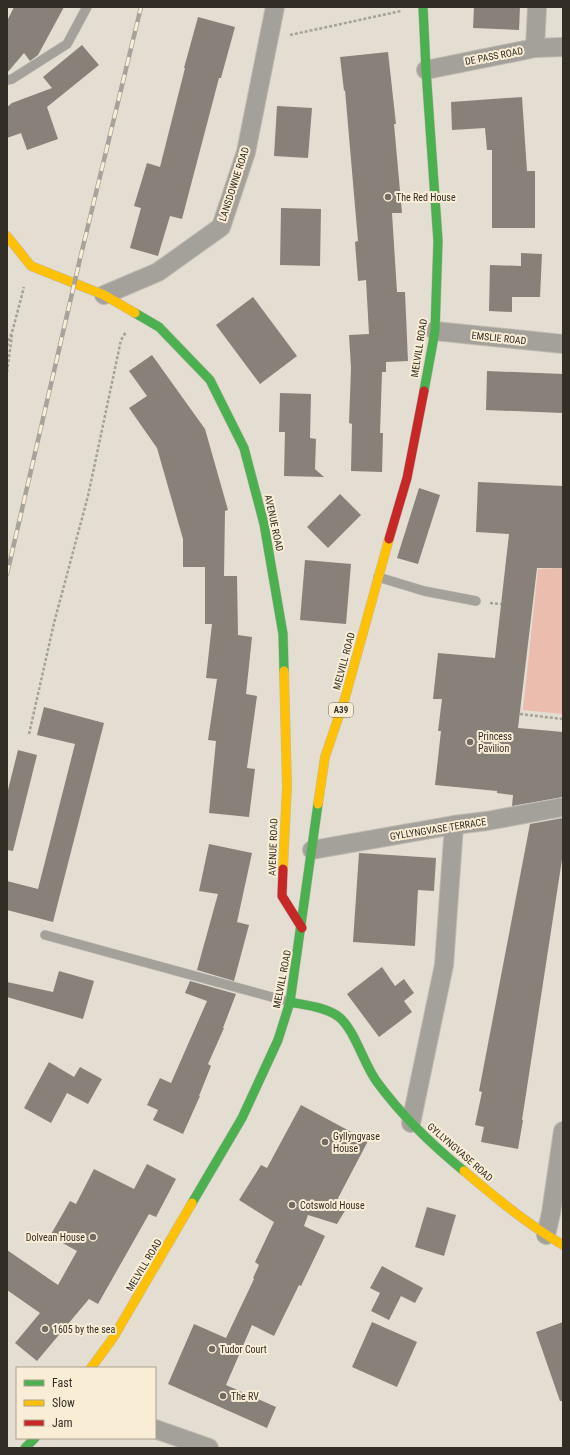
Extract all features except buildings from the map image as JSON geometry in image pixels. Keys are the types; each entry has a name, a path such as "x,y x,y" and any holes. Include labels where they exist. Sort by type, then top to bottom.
{"main road":[{"name":"MELVILL ROAD","path":"92,1367 113,1338 242,1118 278,1040 290,1002 302,928 325,757 345,698 406,478 435,331 438,241 426,70 424,7"},
{"name":"AVENUE ROAD","path":"7,236 31,266 104,295 159,327 210,380 244,448 264,524 283,634 287,786 282,896 302,928"},
{"name":"GYLLYNGVASE ROAD","path":"290,1002 323,1009 339,1017 352,1034 362,1056 377,1082 411,1123 434,1146 512,1211 563,1246"},
{"path":"25,1448 34,1439"}],"street":[{"name":"LANSDOWNE ROAD","path":"104,295 158,272 221,227 246,152 275,7"},
{"path":"534,48 537,7"},
{"name":"DE PASS ROAD","path":"426,70 534,48 563,47"},
{"name":"EMSLIE ROAD","path":"435,331 563,344"},
{"name":"GYLLYNGVASE TERRACE","path":"312,850 563,807"},
{"path":"411,1123 444,965 454,825"},
{"path":"546,1235 551,1213 563,1131"},
{"path":"156,1429 209,1448"}],"lane":[{"path":"7,80 12,79 67,44 87,7"},
{"path":"378,577 424,591 476,601"},
{"path":"45,935 290,1002"}],"path":[{"path":"269,39 404,10"},
{"path":"7,346 31,266"},
{"path":"29,734 54,623 88,496 121,340 136,313"},
{"path":"7,372 13,329"},
{"path":"520,714 563,718"}],"shaded area":[{"path":"563,568 563,714 523,710 538,569"}],"railway":[{"path":"7,574 80,259 141,7"}],"traffic: fast":[{"path":"423,7 438,241 435,331 424,391"},
{"path":"135,313 159,327 210,380 244,448 264,524 283,634 284,671"},
{"path":"192,1203 242,1118 278,1040 290,1002 318,804"},
{"path":"290,1002 309,1005 328,1011 339,1017 350,1030 372,1075 387,1095 418,1130 464,1171"},
{"path":"25,1448 34,1439"}],"traffic: slow":[{"path":"7,236 31,266 104,295 135,313"},
{"path":"318,804 325,757 345,698 389,539"},
{"path":"283,869 287,786 284,671"},
{"path":"464,1171 524,1219 563,1245"},
{"path":"92,1367 113,1338 192,1203"}],"traffic: jam":[{"path":"389,539 407,478 424,391"},
{"path":"283,869 282,896 302,928"}],"place":[{"name":"The Red House","path":"388,197"},
{"name":"Princess Pavilion","path":"470,742"},
{"name":"Gyllyngvase House","path":"325,1142"},
{"name":"Cotswold House","path":"292,1205"},
{"name":"Dolvean House","path":"93,1237"},
{"name":"1605 by the sea","path":"45,1329"},
{"name":"Tudor Court","path":"212,1349"},
{"name":"The RV","path":"223,1396"}]}
